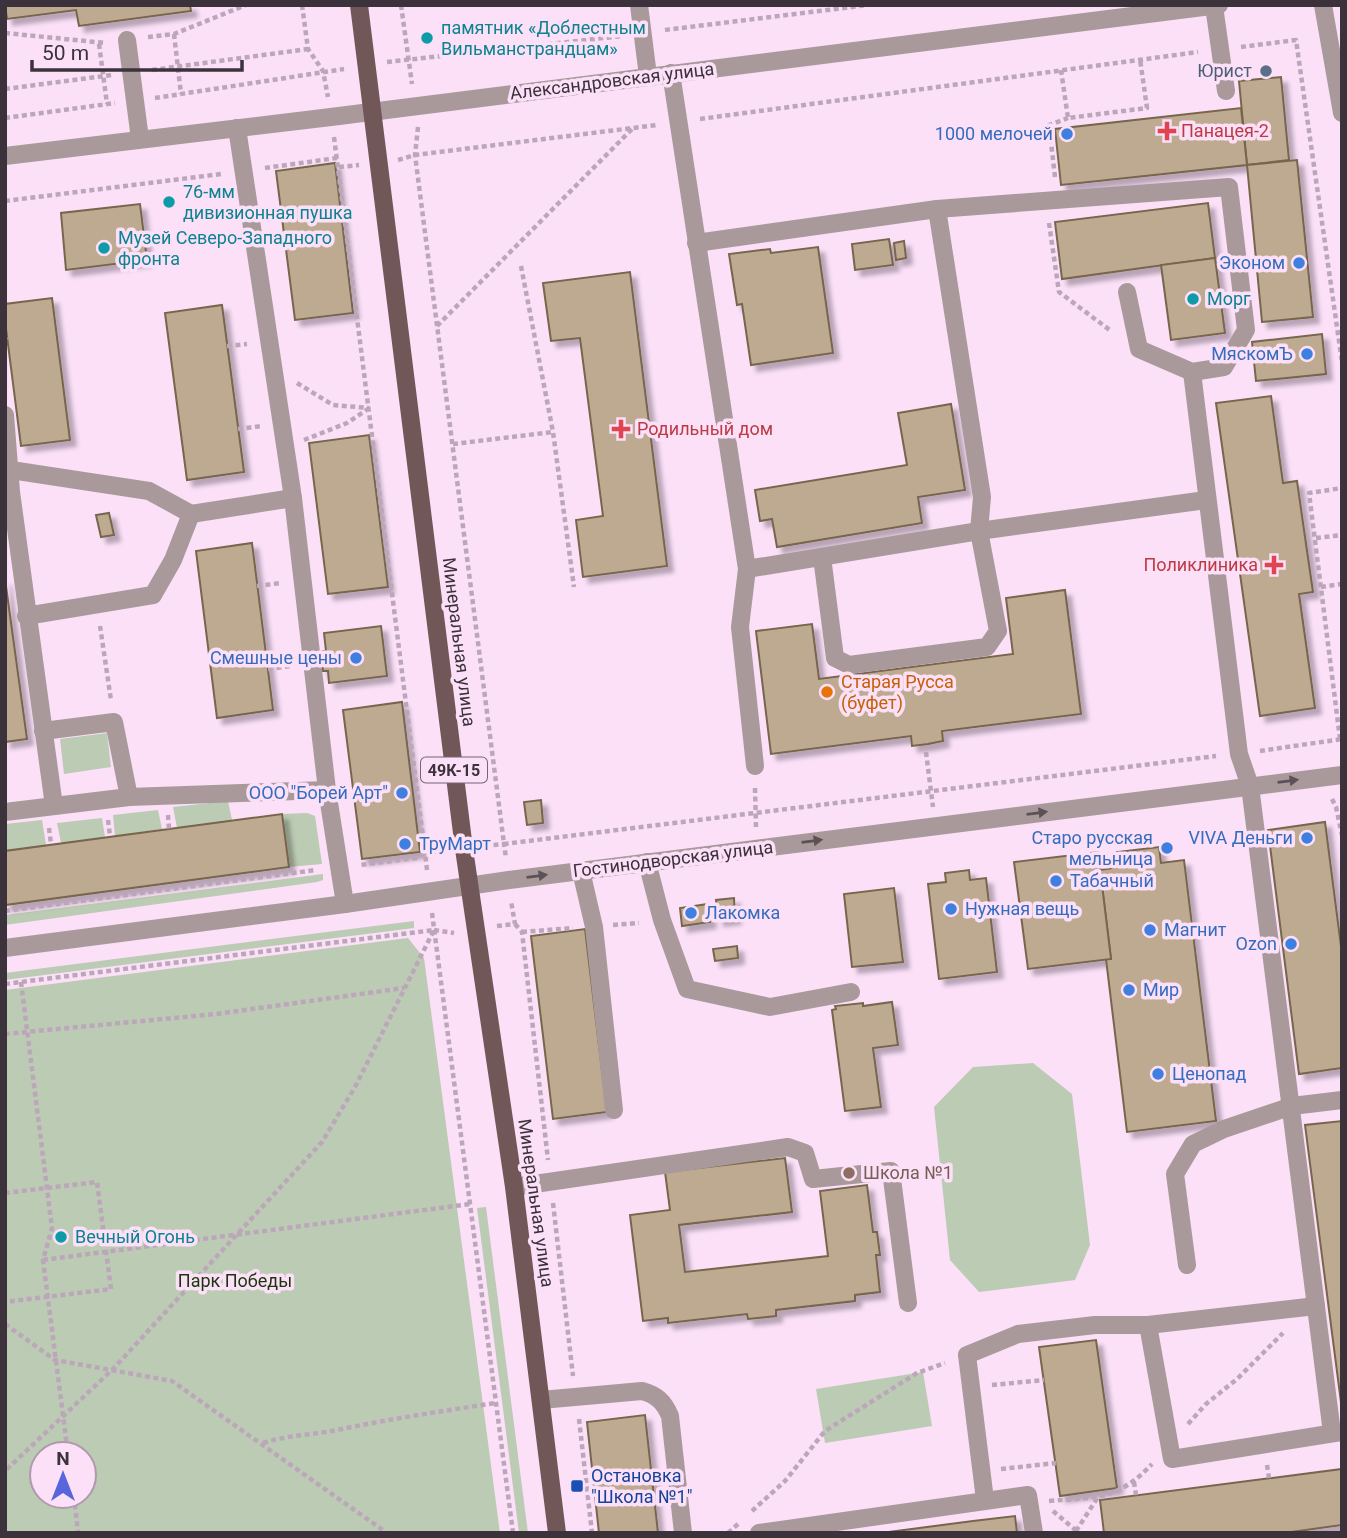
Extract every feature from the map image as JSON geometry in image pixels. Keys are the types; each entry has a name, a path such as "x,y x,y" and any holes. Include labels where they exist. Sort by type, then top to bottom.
{"main road":[{"name":"Минеральная улица","path":"359,5 470,886 513,1187 557,1533"}],"street":[{"path":"639,5 648,76"},
{"path":"1323,5 1342,113"},
{"path":"1217,6 1226,91"},
{"name":"Александровская улица","path":"5,156 1217,6"},
{"path":"127,40 140,139"},
{"path":"671,73 747,569 740,627 755,766"},
{"path":"237,128 293,498 327,790 345,904"},
{"path":"696,243 936,209 1229,187 1247,330 1224,367 1192,372 1139,349 1128,292"},
{"path":"822,557 835,658 849,665 986,647 998,631 979,531 982,497 936,209"},
{"path":"1148,1325 1172,1459 1337,1432 1316,1306 1250,786 1240,754 1192,372"},
{"path":"5,415 26,616 54,806"},
{"path":"11,470 149,491 191,514 293,498"},
{"path":"747,569 979,531 1206,500"},
{"path":"26,616 153,595 173,560 191,514"},
{"path":"43,731 114,722 129,797"},
{"name":"Гостинодворская улица","path":"5,948 648,862 1342,775"},
{"path":"5,812 129,797 327,790"},
{"path":"648,862 662,920 687,989 770,1007 851,992"},
{"path":"582,871 594,927 614,1110"},
{"path":"1187,1265 1174,1174 1194,1144 1224,1129 1292,1106 1342,1100"},
{"path":"513,1187 788,1147 804,1153 813,1179 891,1171 908,1303"},
{"path":"985,1500 967,1355 1018,1334 1095,1325 1148,1325 1316,1306"},
{"path":"541,1399 642,1391 654,1394 664,1403 670,1416 683,1533"},
{"path":"760,1533 1028,1495 1034,1533"}],"path":[{"path":"5,33 99,44 174,34 246,5"},
{"path":"5,911 416,858 425,853 339,167 323,71 308,49 302,5"},
{"path":"401,5 419,135 415,155 504,844 1240,754 1341,739 1309,493 1342,488"},
{"path":"5,118 409,59 499,51 868,5"},
{"path":"174,34 181,94"},
{"path":"339,167 1297,40 1342,362"},
{"path":"99,44 107,104"},
{"path":"5,89 308,49"},
{"path":"1139,349 1076,307 1059,292 1049,221 1057,202 1049,125 1068,118 1147,108 1140,59"},
{"path":"1061,70 1068,118"},
{"path":"437,327 634,127"},
{"path":"5,201 337,158"},
{"path":"522,266 553,432 573,587"},
{"path":"274,374 304,386 333,405 369,408"},
{"path":"285,451 309,437 348,424 369,408"},
{"path":"453,444 553,432"},
{"path":"1316,538 1342,535"},
{"path":"1321,587 1342,584"},
{"path":"97,604 114,722"},
{"path":"1337,714 1342,708"},
{"path":"926,752 936,826"},
{"path":"755,766 758,848"},
{"path":"1322,777 1336,807 1342,835"},
{"path":"522,932 662,920"},
{"path":"514,924 522,932 592,1533"},
{"path":"5,984 434,930"},
{"path":"5,1471 113,1369 322,1142 355,1087 434,930"},
{"path":"434,930 513,1533"},
{"path":"21,982 52,1228 43,1260 66,1440"},
{"path":"5,1034 216,1014 405,988"},
{"path":"5,1193 97,1182 111,1289 5,1302"},
{"path":"43,1260 470,1203"},
{"path":"5,1324 55,1360 172,1381 387,1533"},
{"path":"1099,1497 1077,1532 1042,1502 1099,1497 1118,1492 1134,1482 1206,1404 1237,1379 1284,1332"},
{"path":"728,1533 785,1481 825,1431 917,1373 967,1355"},
{"path":"971,1387 1044,1380"},
{"path":"262,1443 279,1437 496,1403"},
{"path":"981,1471 1056,1463"},
{"path":"1134,1482 1136,1495"},
{"path":"76,1510 78,1533"}],"green space":[{"path":"107,733 111,767 64,774 60,739"},
{"path":"228,801 232,820 177,828 173,807"},
{"path":"158,810 162,829 115,836 113,815"},
{"path":"307,813 315,816 322,864 289,867 282,814"},
{"path":"102,818 105,837 61,843 57,823"},
{"path":"42,820 46,845 5,851 5,824"},
{"path":"323,874 323,880 317,882 5,925 5,915"},
{"path":"414,921 414,928 5,980 5,973"},
{"name":"Парк Победы","path":"408,938 424,958 500,1533 5,1533 5,990"},
{"path":"1033,1063 1072,1094 1090,1245 1075,1280 979,1292 950,1260 934,1107 973,1067"},
{"path":"486,1207 528,1533 519,1533 477,1208"},
{"path":"923,1372 932,1426 825,1443 816,1389"}],"building":[{"path":"5,5 190,5 191,11 79,26 76,10 7,19"},
{"path":"1281,77 1289,160 1247,165 1239,81"},
{"path":"1241,108 1247,165 1061,185 1055,129"},
{"path":"1297,160 1313,317 1262,322 1247,165"},
{"path":"335,163 353,313 295,320 276,171"},
{"path":"1208,203 1215,258 1062,279 1055,222"},
{"name":"Музей Северо-Западного фронта","path":"140,204 147,260 66,270 61,213"},
{"path":"889,239 893,265 855,270 852,244"},
{"path":"904,241 906,258 896,260 894,243"},
{"path":"818,247 833,353 751,365 742,304 737,305 729,254 770,249 771,253"},
{"name":"Морг","path":"1215,258 1225,333 1171,340 1161,265"},
{"name":"Родильный дом","path":"630,272 667,566 583,577 576,520 603,516 580,338 551,341 543,283"},
{"path":"52,298 70,440 21,446 5,304"},
{"path":"222,305 244,472 187,480 165,313"},
{"path":"1322,334 1326,374 1256,381 1252,342"},
{"name":"Поликлиника","path":"1271,396 1283,483 1297,481 1313,592 1299,594 1315,708 1260,716 1216,403"},
{"path":"951,404 965,490 918,497 922,523 777,547 772,519 760,521 755,490 907,465 898,413"},
{"path":"369,435 388,587 328,594 309,443"},
{"path":"109,513 114,535 101,537 96,515"},
{"path":"252,543 273,710 217,718 196,551"},
{"path":"5,579 27,739 5,742"},
{"path":"1065,590 1081,714 942,731 943,741 928,744 912,746 911,736 771,754 756,631 812,624 819,679 1013,654 1006,598"},
{"path":"381,626 387,676 329,683 328,671 323,671 320,652 326,651 324,633"},
{"path":"402,702 420,852 362,859 343,710"},
{"path":"541,800 543,823 527,825 524,802"},
{"path":"282,814 289,867 5,905 5,851"},
{"path":"1325,822 1342,954 1342,1068 1299,1074 1268,830"},
{"path":"1159,847 1161,863 1184,860 1216,1121 1127,1132 1106,959 1111,959 1100,870 1119,867 1117,852"},
{"path":"1098,852 1111,959 1028,969 1014,862"},
{"path":"969,870 970,880 986,878 997,972 939,979 928,884 946,882 945,873"},
{"path":"894,888 903,962 852,967 844,894"},
{"path":"734,898 735,918 718,920 716,900"},
{"path":"708,904 710,922 682,926 680,908"},
{"path":"585,929 607,1112 553,1119 531,936"},
{"path":"737,946 738,958 715,961 713,949"},
{"path":"892,1002 898,1045 873,1048 881,1107 845,1111 832,1010 836,1009 835,1006"},
{"path":"1342,1121 1342,1410 1305,1125"},
{"path":"785,1158 792,1212 679,1225 685,1272 828,1256 820,1191 867,1185 873,1232 877,1232 880,1255 876,1255 880,1292 855,1295 855,1301 776,1310 776,1316 748,1319 747,1314 668,1323 668,1318 643,1321 630,1215 670,1210 665,1172"},
{"path":"1096,1340 1117,1488 1060,1496 1039,1347"},
{"path":"645,1415 658,1533 599,1533 587,1422"},
{"path":"1342,1469 1342,1525 1284,1533 1104,1533 1100,1500"},
{"path":"1015,1516 1017,1533 881,1533 973,1521"}],"place":[{"name":"памятник «Доблестным Вильманстрандцам»","path":"427,38"},
{"name":"Юрист","path":"1266,71"},
{"name":"Панацея-2","path":"1167,131"},
{"name":"1000 мелочей","path":"1067,134"},
{"name":"76-мм дивизионная пушка","path":"169,202"},
{"name":"Музей Северо-Западного фронта","path":"104,248"},
{"name":"Эконом","path":"1299,263"},
{"name":"Морг","path":"1193,299"},
{"name":"МяскомЪ","path":"1307,354"},
{"name":"Родильный дом","path":"621,429"},
{"name":"Поликлиника","path":"1274,565"},
{"name":"Смешные цены","path":"356,658"},
{"name":"Старая Русса (буфет)","path":"827,692"},
{"name":"ООО \"Борей Арт\"","path":"402,793"},
{"name":"VIVA Деньги","path":"1307,838"},
{"name":"ТруМарт","path":"405,844"},
{"name":"Старо русская мельница","path":"1167,848"},
{"name":"Табачный","path":"1056,881"},
{"name":"Нужная вещь","path":"951,909"},
{"name":"Лакомка","path":"691,913"},
{"name":"Магнит","path":"1150,930"},
{"name":"Ozon","path":"1291,944"},
{"name":"Мир","path":"1129,990"},
{"name":"Ценопад","path":"1158,1074"},
{"name":"Школа №1","path":"849,1173"},
{"name":"Вечный Огонь","path":"61,1237"},
{"name":"Остановка \"Школа №1\"","path":"577,1486"}]}
